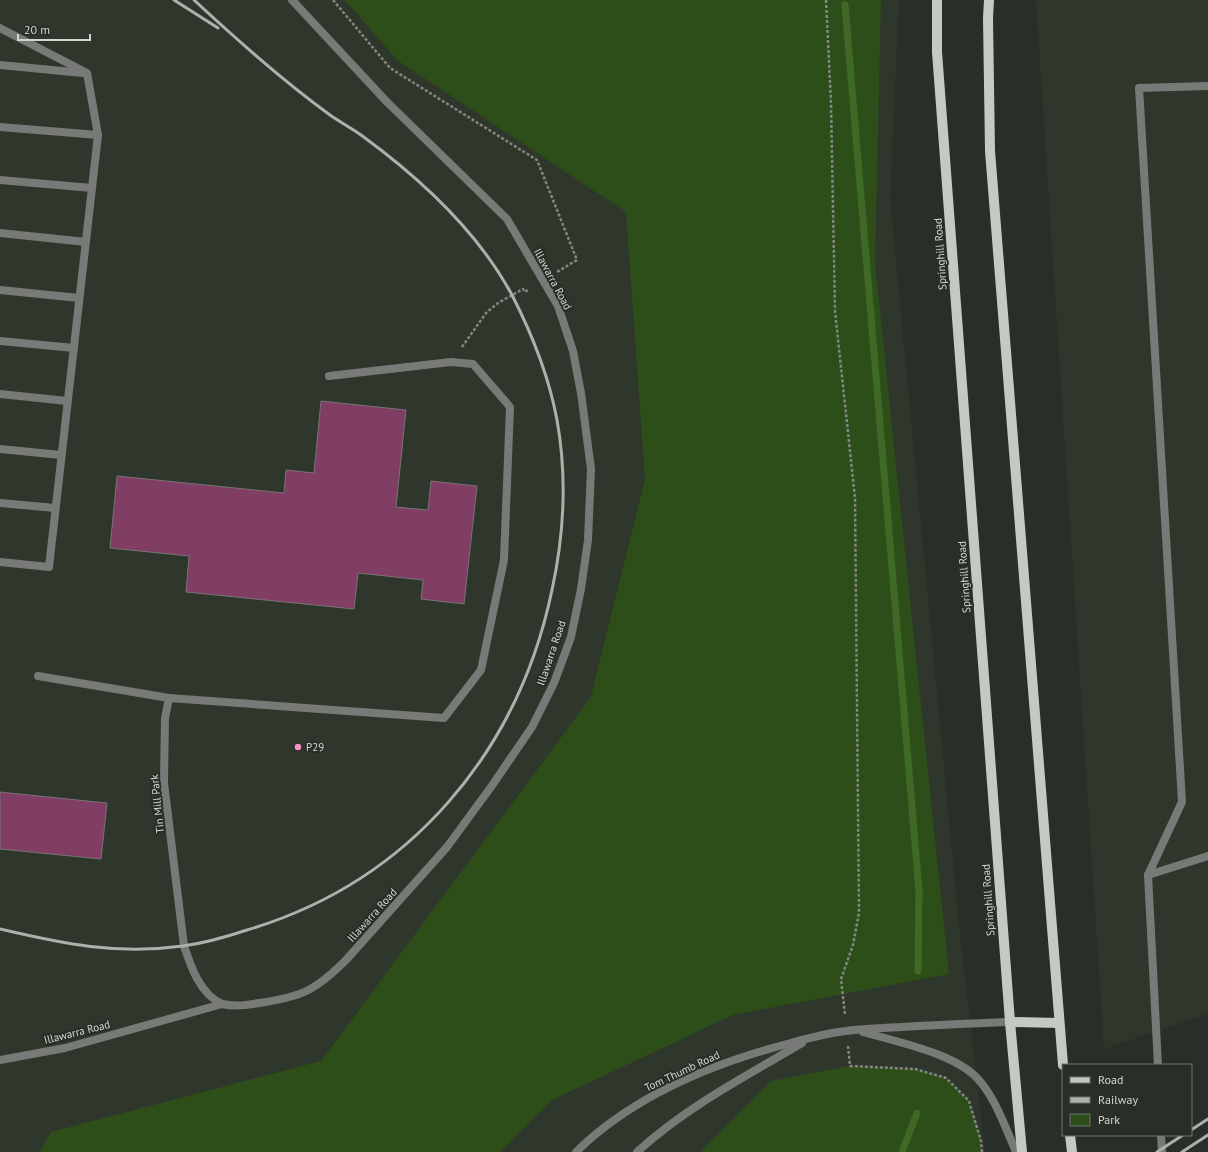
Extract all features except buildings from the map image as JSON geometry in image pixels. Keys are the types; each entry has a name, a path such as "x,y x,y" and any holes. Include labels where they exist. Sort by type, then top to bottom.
{"main road":[{"name":"Springhill Road","path":"937,0 937,52 1010,1022 1022,1152"},
{"path":"989,0 990,151 1063,1064"},
{"path":"1010,1022 1059,1023"},
{"path":"1070,1136 1072,1152"}],"street":[{"name":"Illawarra Road","path":"0,1060 65,1048 222,1004 238,1005 275,1001 294,996 317,986 346,960 447,847 492,787 532,727 554,683 571,637 581,589 588,540 591,469 581,393 572,351 558,306 507,220 387,102 292,0"},
{"path":"0,28 87,73"},
{"path":"0,65 87,73"},
{"path":"0,562 49,567 98,135 87,73"},
{"path":"1158,1064 1148,874 1182,802 1139,88 1208,86"},
{"path":"0,127 98,135"},
{"path":"0,180 92,188"},
{"path":"0,233 86,242"},
{"path":"0,290 79,298"},
{"path":"0,341 74,348"},
{"path":"38,676 169,698 444,718 481,670 504,560 510,407 473,364 451,362 329,376"},
{"path":"0,394 67,401"},
{"path":"0,449 61,455"},
{"path":"0,503 55,508"},
{"name":"Tin Mill Park","path":"169,698 165,718 164,783 184,946 198,980 214,999 222,1004"},
{"path":"1148,874 1208,856"},
{"name":"Tom Thumb Road","path":"576,1152 606,1126 652,1097 717,1066 754,1053 812,1037 846,1031 1010,1022"},
{"name":"Tom Thumb Road","path":"857,1030 932,1052 954,1062 970,1072 977,1078 992,1099 1016,1152"},
{"name":"Tom Thumb Road","path":"637,1152 657,1135 704,1101 812,1037"},
{"path":"1161,1136 1162,1152"}],"path":[{"path":"826,0 831,103 835,311 855,498 859,912 853,945 841,979 850,1066 915,1069 946,1078 969,1101 981,1141 982,1152"}],"shaded area":[{"path":"0,0 899,0 890,198 959,926 985,1152 0,1152"},
{"path":"1036,0 1208,0 1208,1014 1104,1049"}],"green space":[{"path":"345,0 881,0 875,263 949,974 733,1015 552,1100 500,1152 40,1152 51,1132 321,1061 591,697 645,479 626,212 397,60"},
{"path":"850,1066 915,1069 946,1078 969,1101 981,1141 982,1152 700,1152 771,1081"}],"waterway":[{"path":"845,5 919,891 918,971"},
{"path":"902,1152 917,1113"}],"railway":[{"path":"174,0 218,28"},
{"path":"0,929 68,943 113,949 183,946 247,930 305,908 358,880 406,844 448,803 483,757 513,705 536,649 552,590 559,548 563,505 562,462 557,420 545,372 533,340 512,295 498,271 482,249 446,207 405,169 361,135 330,115 277,74 194,0"},
{"path":"1192,1129 1208,1119"},
{"path":"1182,1152 1208,1135"},
{"path":"1157,1152 1181,1136"}],"place":[{"name":"P29","path":"298,747"}]}
